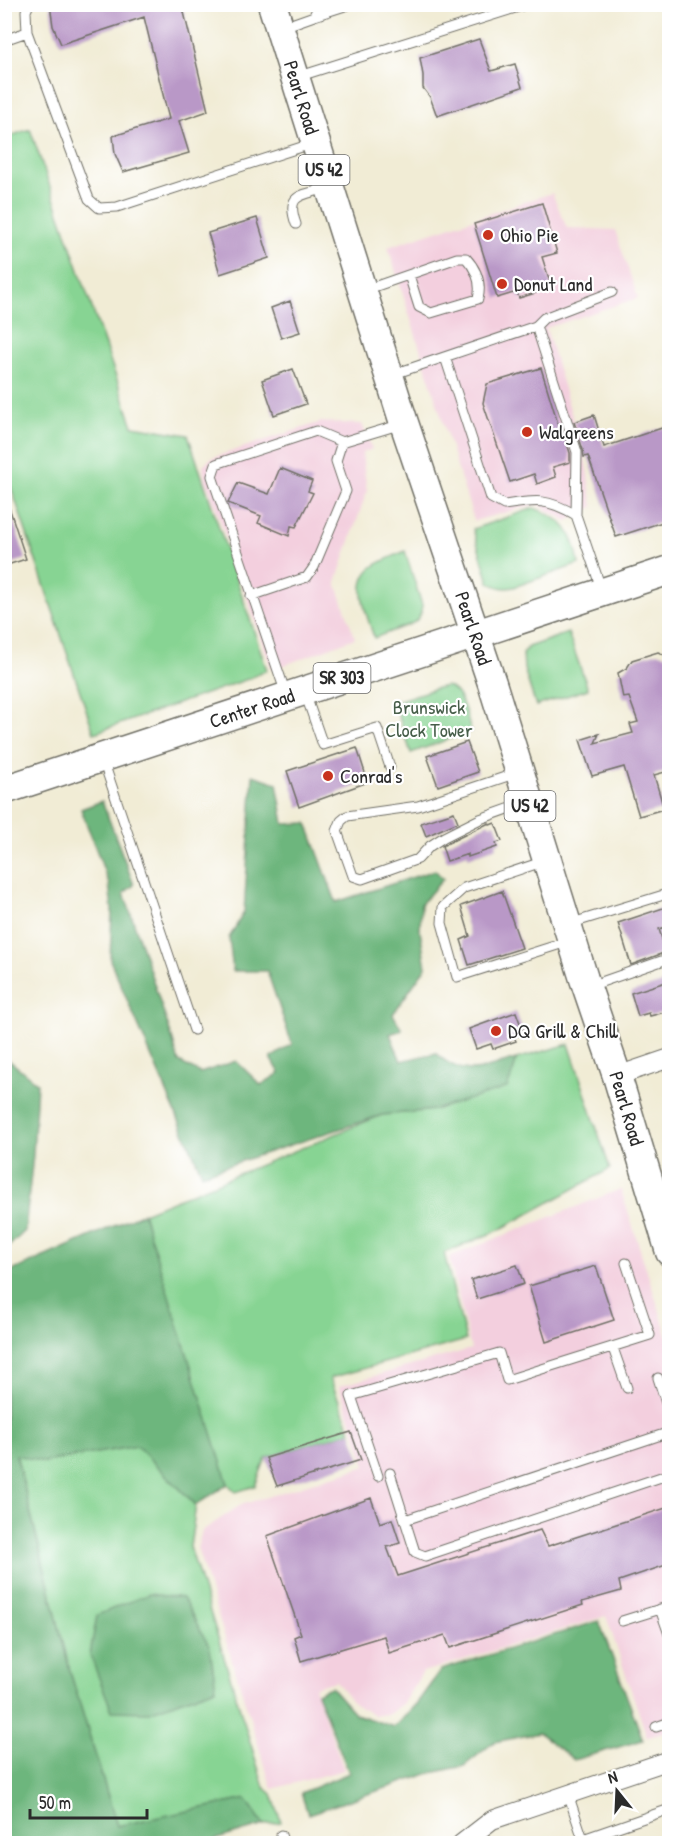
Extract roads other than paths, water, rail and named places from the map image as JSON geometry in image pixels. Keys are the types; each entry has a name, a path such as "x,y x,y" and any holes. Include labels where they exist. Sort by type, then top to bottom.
{"main road":[{"name":"Pearl Road","path":"276,16 404,423 492,683 617,1076 669,1252"},
{"name":"Center Road","path":"4,790 669,570"}],"street":[{"path":"617,1076 669,1058"},
{"path":"461,1844 492,1820 669,1760"}],"lane":[{"path":"29,4 26,11 27,32 89,199 99,208 117,207 316,143"},
{"path":"314,16 319,4"},
{"path":"276,16 314,16 351,4"},
{"path":"295,78 528,4"},
{"path":"4,40 27,32"},
{"path":"296,224 291,207 293,201 330,187"},
{"path":"362,291 457,258 466,258 474,267 480,288 478,298 431,314 418,307 409,275"},
{"path":"389,376 536,326 544,318 612,292"},
{"path":"536,326 577,452 576,515 603,592"},
{"path":"445,357 491,498 504,505 535,500 555,503 576,515"},
{"path":"390,767 377,728 323,744 296,693 251,596 212,476 216,464 316,431 342,442 404,423"},
{"path":"251,596 307,577 314,567 346,491 336,462 342,442"},
{"path":"103,757 194,1030"},
{"path":"519,772 418,806 346,816 337,831 353,876 362,879 418,859 430,846 444,837 528,801"},
{"path":"547,861 464,888 443,907 442,923 457,977 669,893"},
{"path":"588,987 669,958"},
{"path":"378,1476 351,1396 499,1353 507,1380 650,1335 626,1263"},
{"path":"613,1348 627,1388"},
{"path":"658,1378 669,1415"},
{"path":"405,1520 669,1432"},
{"path":"390,1473 415,1552 425,1556 669,1474"},
{"path":"622,1621 667,1608 669,1637"},
{"path":"656,1727 669,1722"},
{"path":"568,1794 583,1839 669,1809"}],"place":[{"name":"Ohio Pie","path":"488,235"},
{"name":"Donut Land","path":"502,284"},
{"name":"Walgreens","path":"527,432"},
{"name":"Conrad's","path":"328,776"},
{"name":"DQ Grill & Chill","path":"496,1031"}],"park label":[{"name":"Brunswick Clock Tower","path":"429,718"}]}
